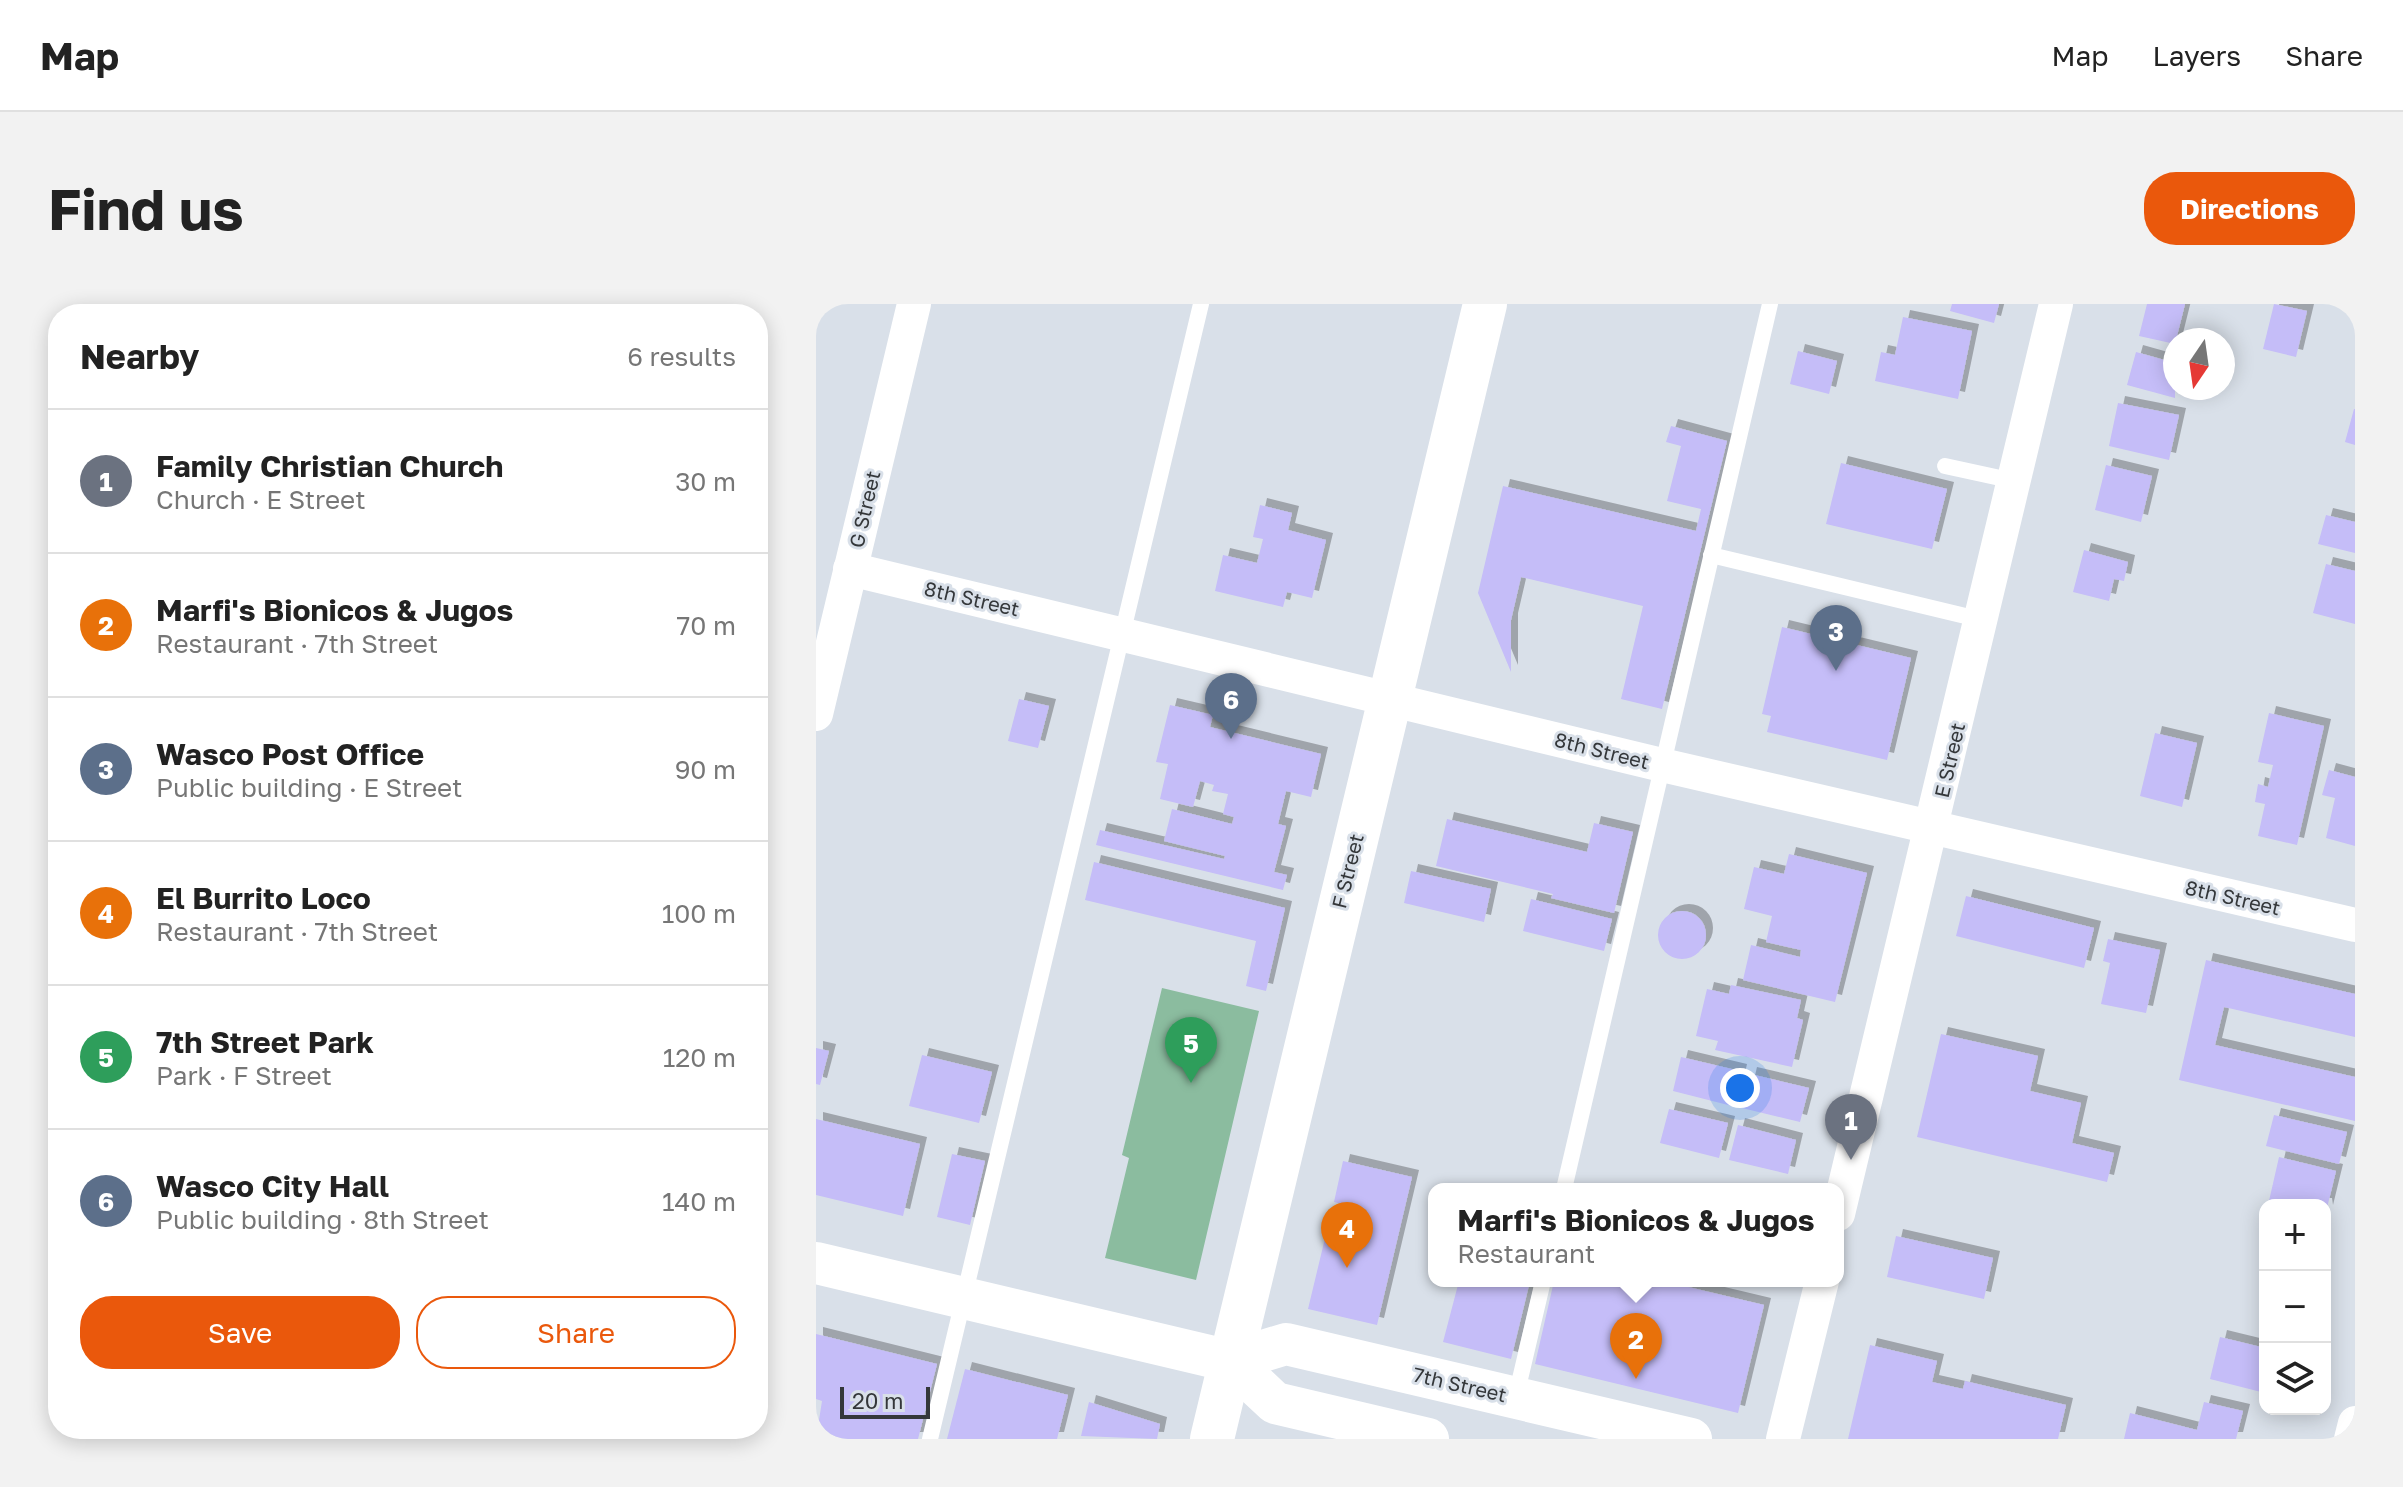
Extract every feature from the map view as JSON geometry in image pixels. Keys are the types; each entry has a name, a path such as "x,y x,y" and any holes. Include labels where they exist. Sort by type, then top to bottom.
{"main road":[{"name":"F Street","path":"1212,1439 1485,304"}],"street":[{"name":"G Street","path":"816,714 914,304"},
{"name":"E Street","path":"1844,1190 2056,304"},
{"name":"8th Street","path":"850,569 1662,765 2355,925"},
{"path":"816,1263 1230,1361 1275,1403 1428,1439"},
{"path":"1783,1439 1821,1287"},
{"name":"7th Street","path":"1230,1361 1286,1344 1691,1439"},
{"path":"2351,1439 2355,1423"}],"lane":[{"path":"930,1439 1201,304"},
{"path":"1565,1183 1770,304"},
{"path":"1945,466 2014,481"},
{"path":"1711,555 1982,620"},
{"path":"1516,1397 1542,1287"}],"green space":[{"path":"1162,988 1259,1011 1196,1280 1105,1258 1129,1158 1122,1155"}],"building":[{"path":"1952,304 1999,304 1994,323 1950,311"},
{"path":"2147,304 2185,304 2179,328 2163,328 2163,341 2139,336"},
{"path":"2274,304 2307,311 2296,357 2263,349"},
{"path":"1903,317 1972,331 1958,399 1875,381 1881,352 1895,355"},
{"path":"1798,351 1837,361 1829,394 1790,384"},
{"path":"2136,352 2163,360 2163,395 2127,385"},
{"path":"2118,403 2179,415 2169,460 2109,446"},
{"path":"2355,409 2355,445 2345,442"},
{"path":"1671,426 1727,441 1662,709 1621,699 1643,606 1521,577 1511,620 1511,672 1478,593 1503,486 1696,531 1701,509 1667,501 1681,446 1666,442"},
{"path":"1841,463 1947,489 1932,549 1826,524"},
{"path":"2106,465 2152,476 2141,522 2095,510"},
{"path":"1260,505 1292,513 1288,530 1326,540 1312,598 1287,592 1283,607 1215,591 1223,555 1257,563 1263,539 1253,537"},
{"path":"2326,515 2355,522 2355,553 2318,544"},
{"path":"2084,550 2128,562 2124,581 2114,579 2109,601 2073,592"},
{"path":"2326,564 2355,571 2355,624 2313,613"},
{"path":"1782,627 1911,658 1887,760 1767,732 1771,716 1762,714"},
{"path":"1019,699 1049,706 1038,748 1008,741"},
{"path":"1170,705 1213,715 1210,727 1321,754 1311,797 1286,791 1278,824 1286,826 1274,872 1287,875 1283,890 1096,845 1100,830 1224,859 1225,856 1164,841 1172,809 1232,824 1234,817 1223,814 1228,794 1212,791 1214,785 1200,781 1193,807 1160,799 1168,764 1156,762"},
{"path":"2269,713 2324,726 2297,845 2258,836 2265,804 2255,802 2258,784 2268,787 2273,765 2258,762"},
{"path":"2155,733 2197,743 2182,807 2140,796"},
{"path":"2329,770 2355,777 2355,846 2326,838 2335,798 2322,795"},
{"path":"1447,819 1587,852 1594,823 1633,832 1614,913 1551,898 1553,894 1436,866"},
{"path":"1789,854 1867,873 1835,1002 1743,980 1751,945 1800,957 1801,950 1766,942 1772,916 1744,909 1754,867 1784,874"},
{"path":"1094,862 1285,908 1266,991 1246,986 1256,941 1085,900"},
{"path":"1411,871 1491,889 1484,922 1404,903"},
{"path":"1966,896 2094,928 2084,968 1956,936"},
{"path":"1531,899 1612,919 1604,951 1523,931"},
{"path":"1682,911 1699,918 1706,935 1699,952 1682,959 1665,952 1658,935 1665,918"},
{"path":"2108,939 2160,950 2146,1013 2101,1004 2110,963 2103,961"},
{"path":"2206,960 2355,994 2355,1037 2224,1007 2215,1045 2355,1077 2355,1121 2179,1080"},
{"path":"1731,985 1801,1000 1797,1018 1803,1020 1792,1067 1715,1050 1718,1041 1696,1036 1707,989 1729,994"},
{"path":"1941,1034 2038,1056 2030,1091 2081,1103 2072,1143 2114,1153 2107,1182 1917,1137"},
{"path":"816,1048 829,1051 820,1085 816,1084"},
{"path":"922,1055 992,1072 979,1123 909,1106"},
{"path":"1681,1057 1740,1071 1732,1106 1673,1091"},
{"path":"1750,1074 1809,1088 1800,1122 1742,1108"},
{"path":"1669,1109 1728,1123 1719,1158 1660,1143"},
{"path":"2274,1115 2347,1132 2339,1164 2266,1146"},
{"path":"816,1119 920,1144 903,1216 816,1195"},
{"path":"1738,1125 1796,1140 1788,1174 1729,1160"},
{"path":"952,1154 985,1161 970,1225 937,1217"},
{"path":"2279,1157 2336,1171 2329,1199 2269,1199"},
{"path":"1343,1161 1412,1177 1377,1325 1308,1309 1332,1209 1365,1216 1367,1210 1334,1202"},
{"path":"1896,1236 1993,1258 1984,1299 1887,1277"},
{"path":"1457,1287 1529,1287 1511,1359 1443,1342"},
{"path":"1553,1287 1688,1287 1764,1305 1738,1413 1535,1364"},
{"path":"816,1334 937,1364 918,1439 816,1439 822,1401 816,1399"},
{"path":"2220,1337 2259,1347 2259,1391 2210,1379"},
{"path":"1870,1345 1937,1361 1932,1382 1963,1389 1965,1381 2066,1405 2058,1439 1848,1439"},
{"path":"965,1369 1068,1395 1057,1439 947,1439"},
{"path":"1089,1402 1160,1424 1157,1439 1081,1436"},
{"path":"2204,1402 2243,1411 2236,1439 2124,1439 2130,1413 2197,1430"}],"place":[{"name":"Wasco Post Office","path":"1836,671"},
{"name":"Wasco City Hall","path":"1231,739"},
{"name":"7th Street Park","path":"1191,1083"},
{"name":"Family Christian Church","path":"1851,1160"},
{"name":"El Burrito Loco","path":"1347,1268"},
{"name":"Marfi's Bionicos & Jugos","path":"1636,1379"}]}
